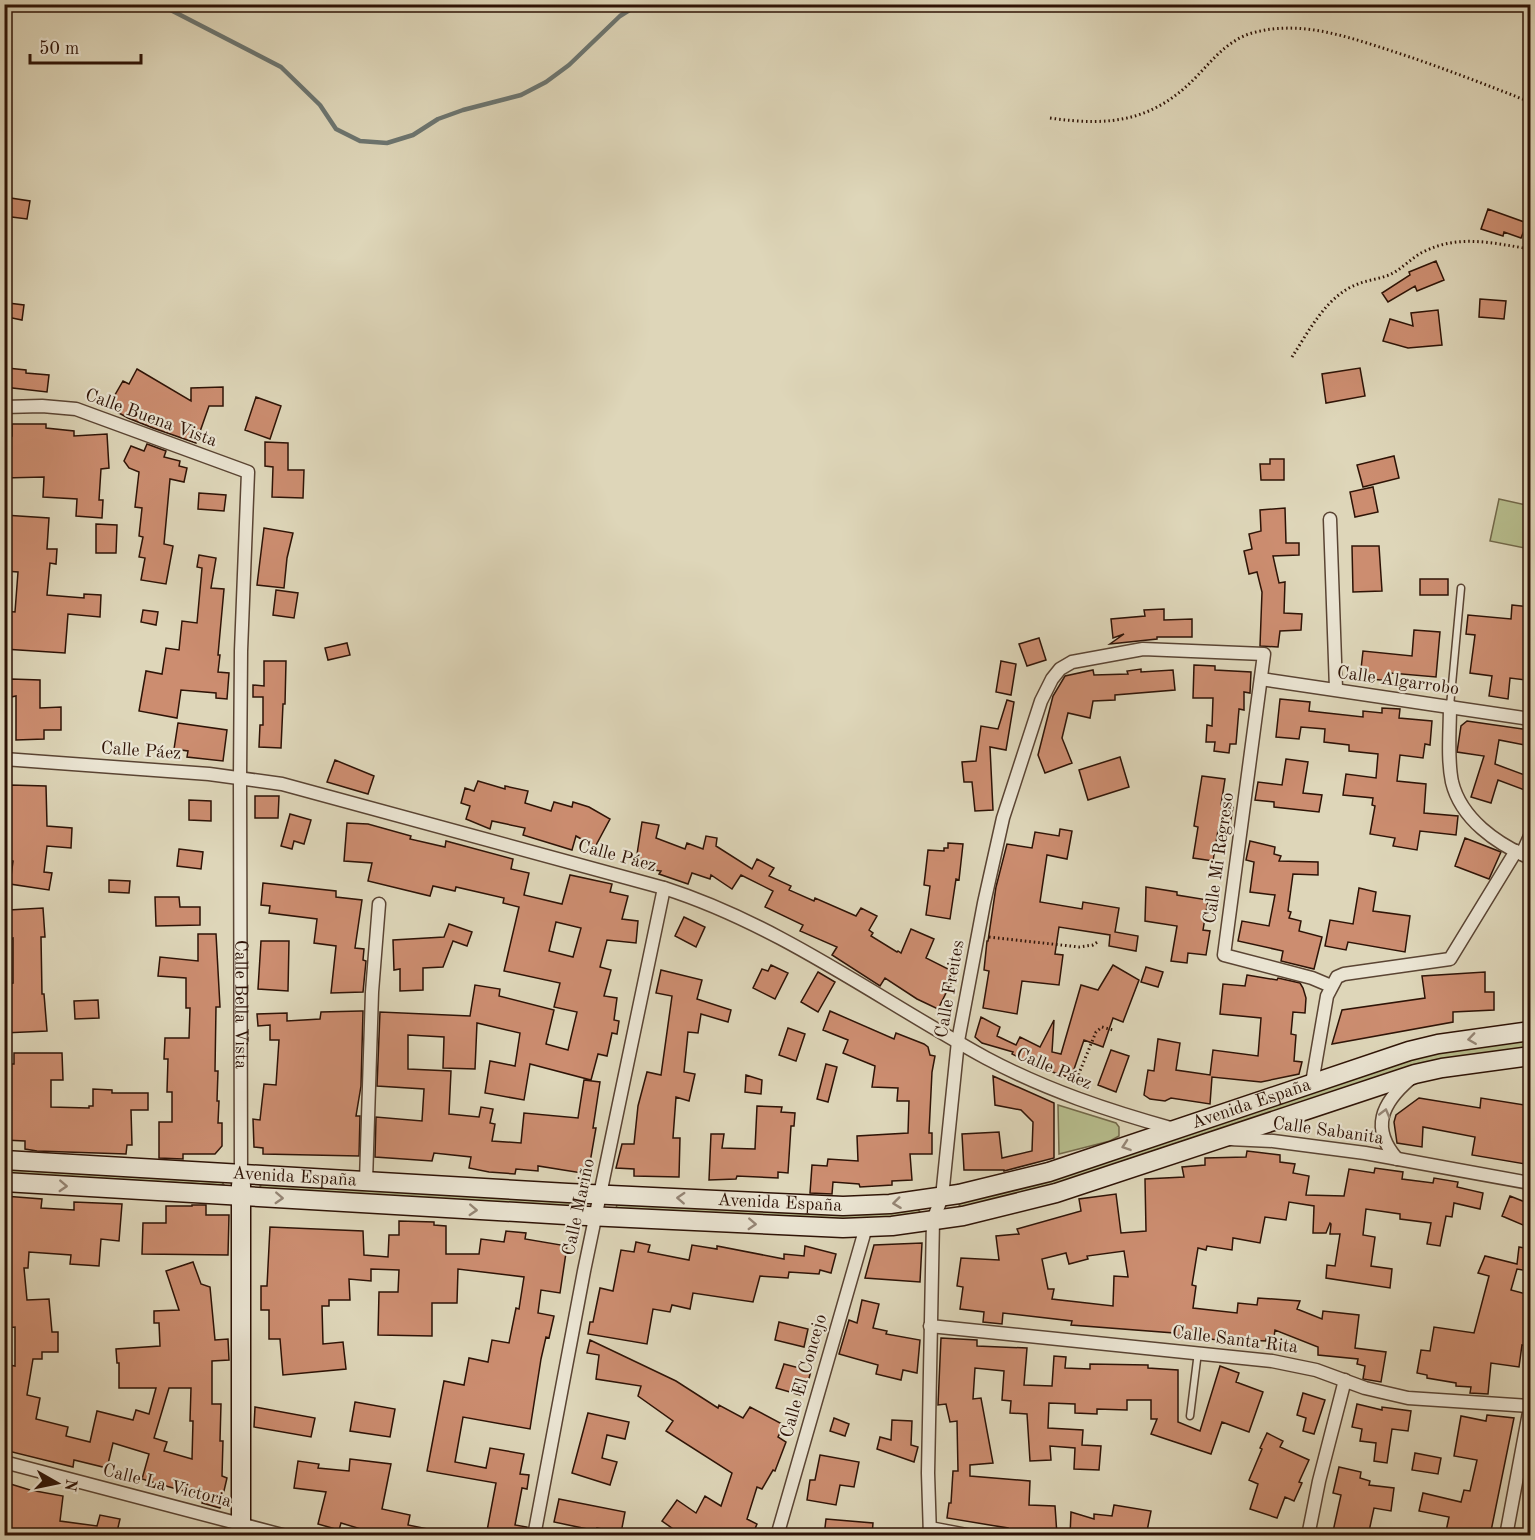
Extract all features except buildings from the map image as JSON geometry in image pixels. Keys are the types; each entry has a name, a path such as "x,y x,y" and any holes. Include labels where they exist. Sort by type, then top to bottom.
{"main road":[{"name":"Avenida España","path":"4,1160 600,1195 843,1206 890,1204 942,1197 1049,1172 1382,1059 1428,1046 1530,1031"},
{"name":"Avenida España","path":"4,1182 595,1216 866,1227 975,1213 1056,1193 1415,1074 1530,1056"},
{"name":"Calle Bella Vista","path":"241,1174 241,1529"}],"street":[{"name":"Calle Buena Vista","path":"4,407 60,406 76,409 248,472"},
{"name":"Calle Bella Vista","path":"241,1174 240,778 248,472"},
{"path":"1330,519 1336,690"},
{"name":"Calle Freites","path":"930,1532 928,1473 933,1220 942,1197 958,1041 978,935 1003,818 1041,702 1052,679 1060,669 1085,658 1143,650 1264,654"},
{"name":"Calle Mi Regreso","path":"1264,654 1224,955 1312,978 1331,986"},
{"name":"Calle Algarrobo","path":"1261,679 1530,719"},
{"path":"1450,706 1450,763 1452,782 1459,801 1482,830 1523,854"},
{"name":"Calle Páez","path":"4,759 240,778 282,784 664,888 715,907 806,953 1017,1074 1126,1116 1175,1130"},
{"path":"1312,1083 1323,1010 1336,977 1450,959 1523,854 1530,836"},
{"name":"Calle Mariño","path":"534,1536 595,1216 664,888"},
{"path":"366,1181 372,992 378,904"},
{"name":"Calle Sabanita","path":"1397,1159 1383,1137 1383,1116 1390,1098 1415,1074"},
{"name":"Calle Sabanita","path":"1219,1139 1273,1141 1397,1159 1530,1183"},
{"name":"Calle El Concejo","path":"777,1536 866,1227"},
{"name":"Calle Santa Rita","path":"930,1326 1198,1352 1298,1365 1389,1395 1530,1406"},
{"path":"1308,1536 1344,1380"},
{"path":"1506,1536 1530,1406"},
{"name":"Calle La Victoria","path":"4,1462 241,1529 286,1536"},
{"path":"930,1532 972,1536"}],"lane":[{"path":"1450,706 1461,588"},
{"path":"1190,1416 1198,1352"}],"path":[{"path":"1050,118 1084,123 1146,113 1164,104 1180,91 1212,58 1232,42 1251,34 1308,29 1336,33 1434,65 1530,102"},
{"path":"1292,357 1322,313 1345,290 1359,283 1389,275 1412,258 1441,246 1469,240 1530,249"},
{"path":"978,935 1079,947 1093,945 1099,941"},
{"path":"1070,1096 1094,1036 1100,1028 1113,1030"}],"green space":[{"path":"1499,499 1530,506 1530,549 1490,541"},
{"path":"1530,1039 1530,1048 1053,1186 963,1208 959,1205 960,1202 1384,1067 1439,1052"},
{"path":"1058,1105 1116,1123 1119,1127 1119,1136 1110,1141 1059,1154"},
{"path":"5,1169 222,1182 224,1185 5,1174"},
{"path":"262,1184 580,1203 582,1205 580,1207 262,1189 260,1186"},
{"path":"617,1204 917,1208 920,1212 891,1218 843,1220 616,1209"}],"waterway":[{"path":"159,4 281,67 320,105 336,129 360,141 387,143 413,135 438,119 521,95 546,82 569,65 620,16 639,4"}]}
